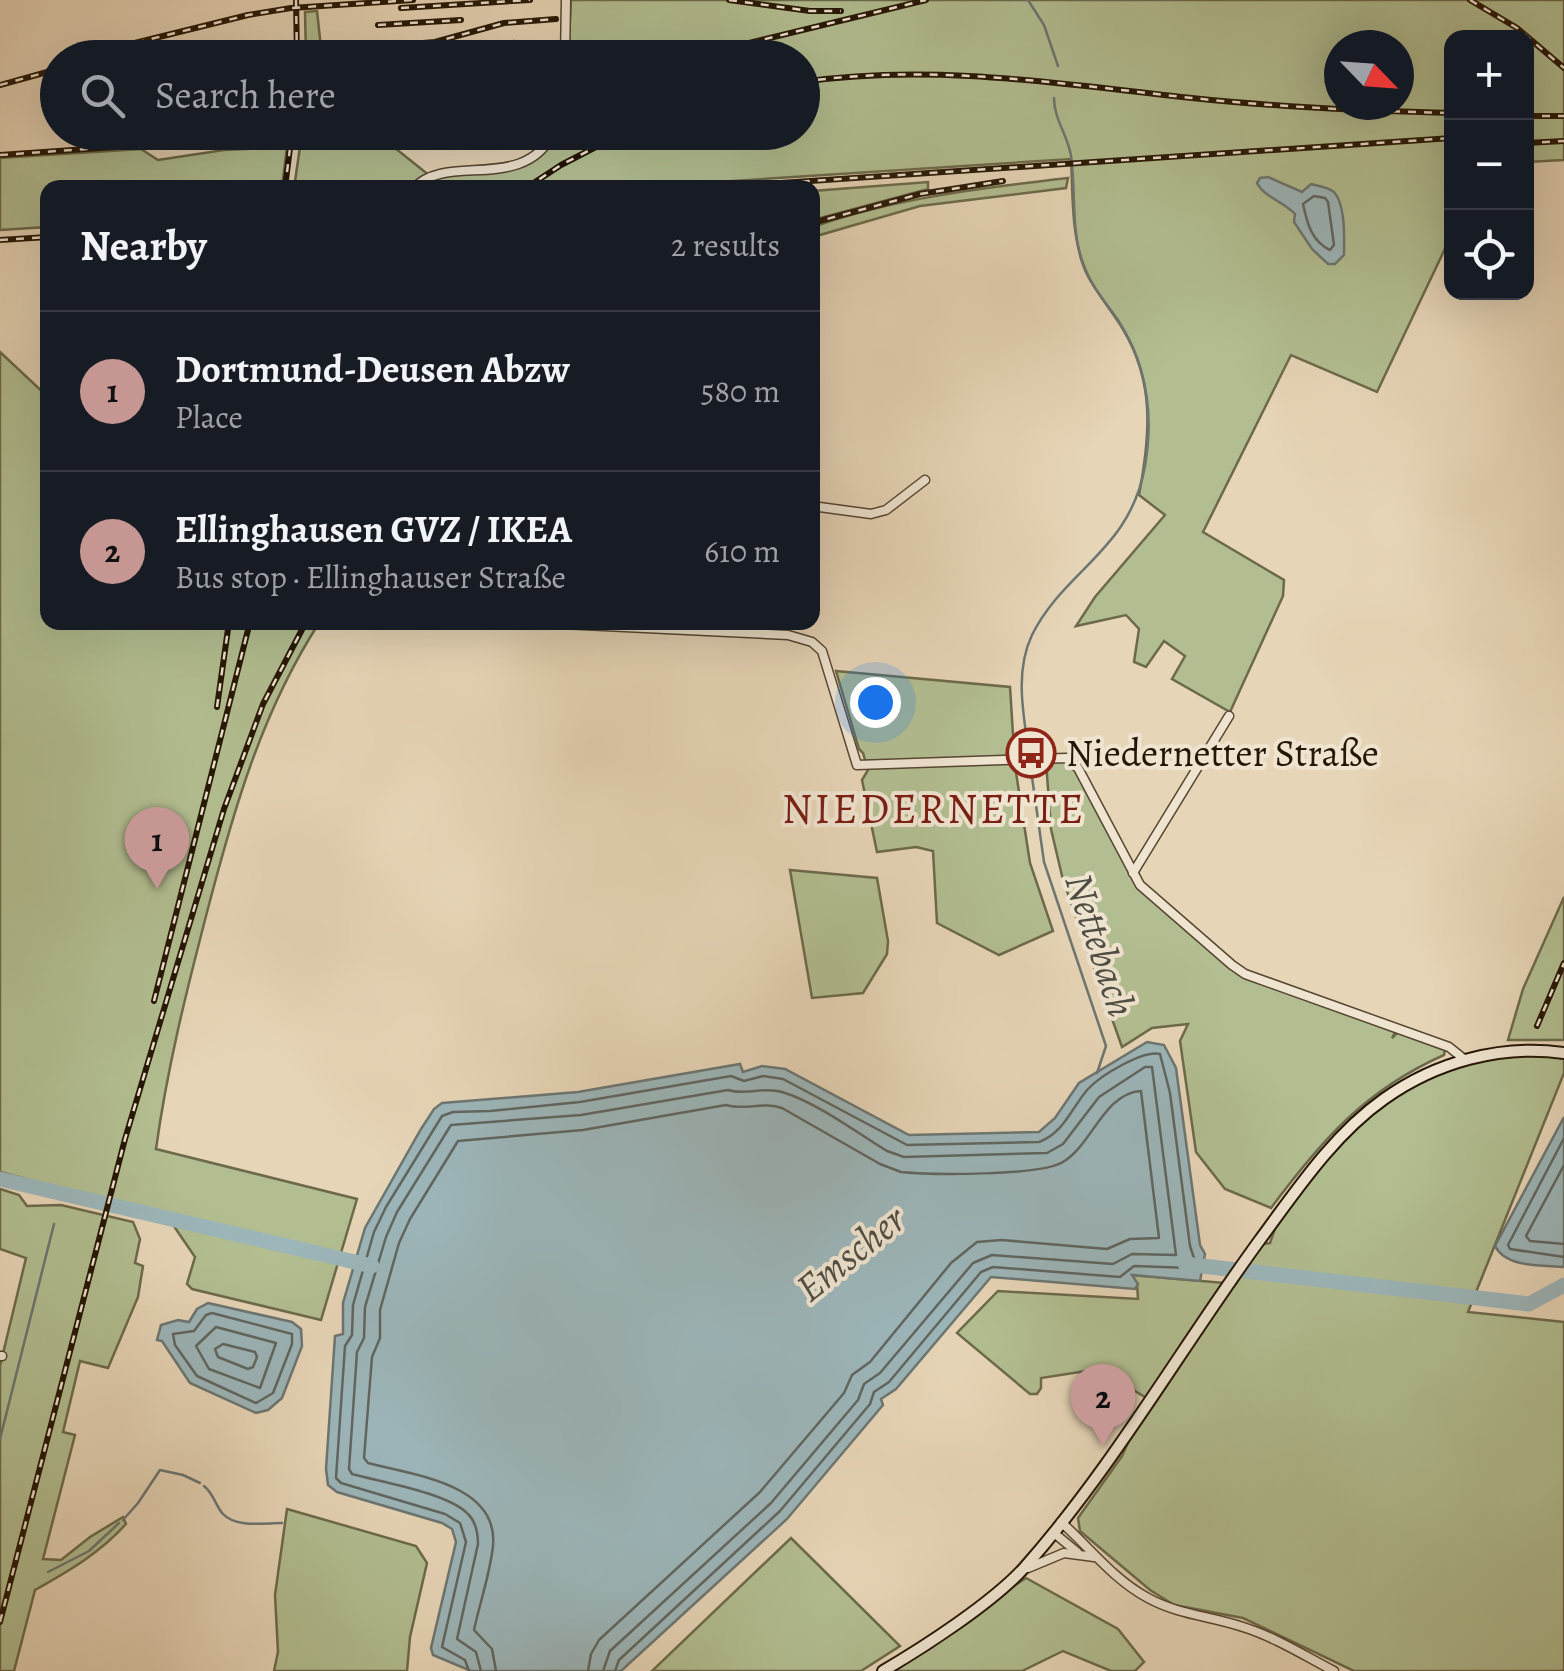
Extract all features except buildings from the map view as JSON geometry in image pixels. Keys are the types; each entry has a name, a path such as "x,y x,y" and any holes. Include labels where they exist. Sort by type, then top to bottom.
{"main road":[{"path":"883,1671 954,1624 1021,1571 1057,1528 1256,1245 1326,1154 1370,1110 1422,1076 1464,1060 1528,1050 1564,1053"}],"street":[{"path":"565,40 566,0"},
{"path":"425,180 430,176 514,166 540,150"},
{"path":"820,507 871,514 886,510 925,480"},
{"path":"678,630 800,637 812,642 822,651 856,764 1066,758 1078,768 1133,873 1148,893 1245,974 1438,1042 1464,1060"},
{"path":"757,630 757,634"},
{"path":"1133,873 1229,716"},
{"path":"1057,1528 1080,1555"},
{"path":"1057,1528 1089,1547 1094,1558"},
{"path":"1021,1571 1054,1554 1069,1552 1094,1558 1145,1596 1179,1613 1242,1626 1334,1671"}],"green space":[{"path":"571,0 1564,0 1564,160 1534,162 1534,30 1444,30 1444,251 1377,392 1291,355 1203,532 1284,580 1283,596 1230,712 1172,679 1185,656 1164,641 1146,667 1134,662 1139,629 1126,615 1076,626 1095,597 1165,515 1139,495 1147,431 1141,370 1124,331 1084,266 1073,213 1071,159 747,180 295,180 300,150 398,150 430,176 519,164 543,150 820,150 820,40 569,40"},
{"path":"317,11 320,40 306,40 305,12"},
{"path":"143,150 158,160 224,150 287,150 283,180 40,180 40,227 0,230 0,158"},
{"path":"1068,178 1066,188 920,206 820,235 820,225 844,217 971,190"},
{"path":"928,182 928,189 820,218 820,190"},
{"path":"0,352 40,389 40,630 315,630 281,692 238,801 184,1002 156,1149 357,1199 321,1320 192,1289 187,1284 195,1257 167,1216 0,1172"},
{"path":"836,671 1010,687 1015,766 1030,863 1053,931 999,955 937,923 933,851 916,847 877,852 862,780 868,770"},
{"path":"1057,757 1078,768 1140,885 1245,974 1398,1027 1392,1038 1398,1032 1445,1050 1444,1055 1391,1084 1347,1120 1271,1208 1225,1189 1196,1152 1180,1041 1188,1024 1152,1028 1122,1047 1063,880 1051,829 1046,761"},
{"path":"790,870 877,878 887,954 863,993 812,998"},
{"path":"1564,897 1564,1040 1508,1040 1523,989"},
{"path":"1564,1053 1564,1073 1468,1312 1564,1322 1564,1671 1354,1671 1243,1618 1174,1605 1150,1590 1080,1531 1078,1518 1122,1456 1148,1399 1099,1369 1041,1378 1037,1394 1030,1394 957,1333 998,1291 1138,1299 1137,1284 1131,1275 1236,1284 1256,1245 1270,1243 1281,1211 1354,1124 1386,1097 1467,1059"},
{"path":"0,1189 19,1195 27,1206 61,1205 133,1222 140,1239 135,1263 143,1266 138,1297 108,1368 80,1361 63,1432 75,1435 43,1559 61,1560 123,1517 126,1524 95,1553 35,1590 14,1671 0,1671 0,1366 26,1258 0,1249"},
{"path":"287,1509 416,1546 427,1563 410,1637 407,1671 274,1671 278,1652 275,1595"},
{"path":"791,1538 900,1646 861,1671 652,1671"},
{"path":"1026,1578 1118,1629 1144,1662 1135,1671 1111,1671 1063,1651 1022,1671 883,1671"}],"water":[{"path":"1268,177 1302,192 1311,184 1334,192 1342,213 1344,240 1344,255 1335,264 1328,264 1312,249 1294,222 1295,214 1260,188 1260,178"},
{"path":"1147,1042 1164,1045 1176,1068 1200,1245 1205,1254 1200,1281 1132,1275 1138,1284 1135,1289 991,1277 896,1389 881,1399 883,1405 787,1519 621,1671 471,1671 433,1655 431,1648 456,1542 452,1529 337,1492 328,1485 326,1469 335,1336 343,1334 343,1303 365,1228 434,1109 442,1103 578,1092 740,1064 743,1072 762,1066 785,1069 909,1135 1039,1132 1055,1118 1079,1083"},
{"path":"1564,1117 1564,1267 1516,1262 1495,1246"},
{"path":"208,1303 292,1322 301,1329 302,1346 282,1398 268,1410 256,1413 190,1383 162,1341 157,1340 161,1325 178,1320 189,1322 197,1309"}],"waterway":[{"name":"Nettebach","path":"1028,0 1044,25 1058,66"},
{"name":"Nettebach","path":"1029,755 1022,695 1026,649 1046,612 1126,519 1145,466 1149,428 1146,390 1136,354 1082,262 1076,236 1071,156 1054,98"},
{"name":"Nettebach","path":"1030,763 1044,862 1106,1046 1097,1073"},
{"name":"Emscher","path":"0,1179 372,1266"},
{"path":"0,1439 54,1224"},
{"name":"Emscher","path":"1185,1264 1529,1304 1564,1285"},
{"path":"123,1520 160,1470 200,1483"},
{"path":"204,1486 220,1511 235,1521 282,1523"},
{"path":"48,1572 89,1551 119,1523"}],"railway":[{"path":"296,0 297,40"},
{"path":"147,40 291,8 413,0"},
{"path":"401,8 530,0"},
{"path":"729,0 810,11 841,11"},
{"path":"761,40 926,0"},
{"path":"1470,0 1517,28 1564,68"},
{"path":"442,40 504,23 556,19"},
{"path":"378,25 461,20"},
{"path":"0,85 40,74"},
{"path":"820,80 948,75 1257,104 1444,113"},
{"path":"1534,116 1564,116"},
{"path":"820,180 1444,139"},
{"path":"1534,143 1564,141"},
{"path":"0,155 72,150"},
{"path":"286,180 290,150"},
{"path":"538,180 590,150"},
{"path":"820,221 920,194 1003,181"},
{"path":"0,240 40,238"},
{"path":"217,707 228,630"},
{"path":"154,1001 248,630"},
{"path":"0,1622 125,1139 224,809 263,704 302,630"},
{"path":"1537,1026 1564,963"}],"place":[{"name":"Niedernetter Straße","path":"1031,753"},
{"name":"Dortmund-Deusen Abzw","path":"157,889"},
{"name":"Ellinghausen GVZ / IKEA","path":"1103,1446"}],"district":[{"name":"NIEDERNETTE","path":"934,808"}]}
